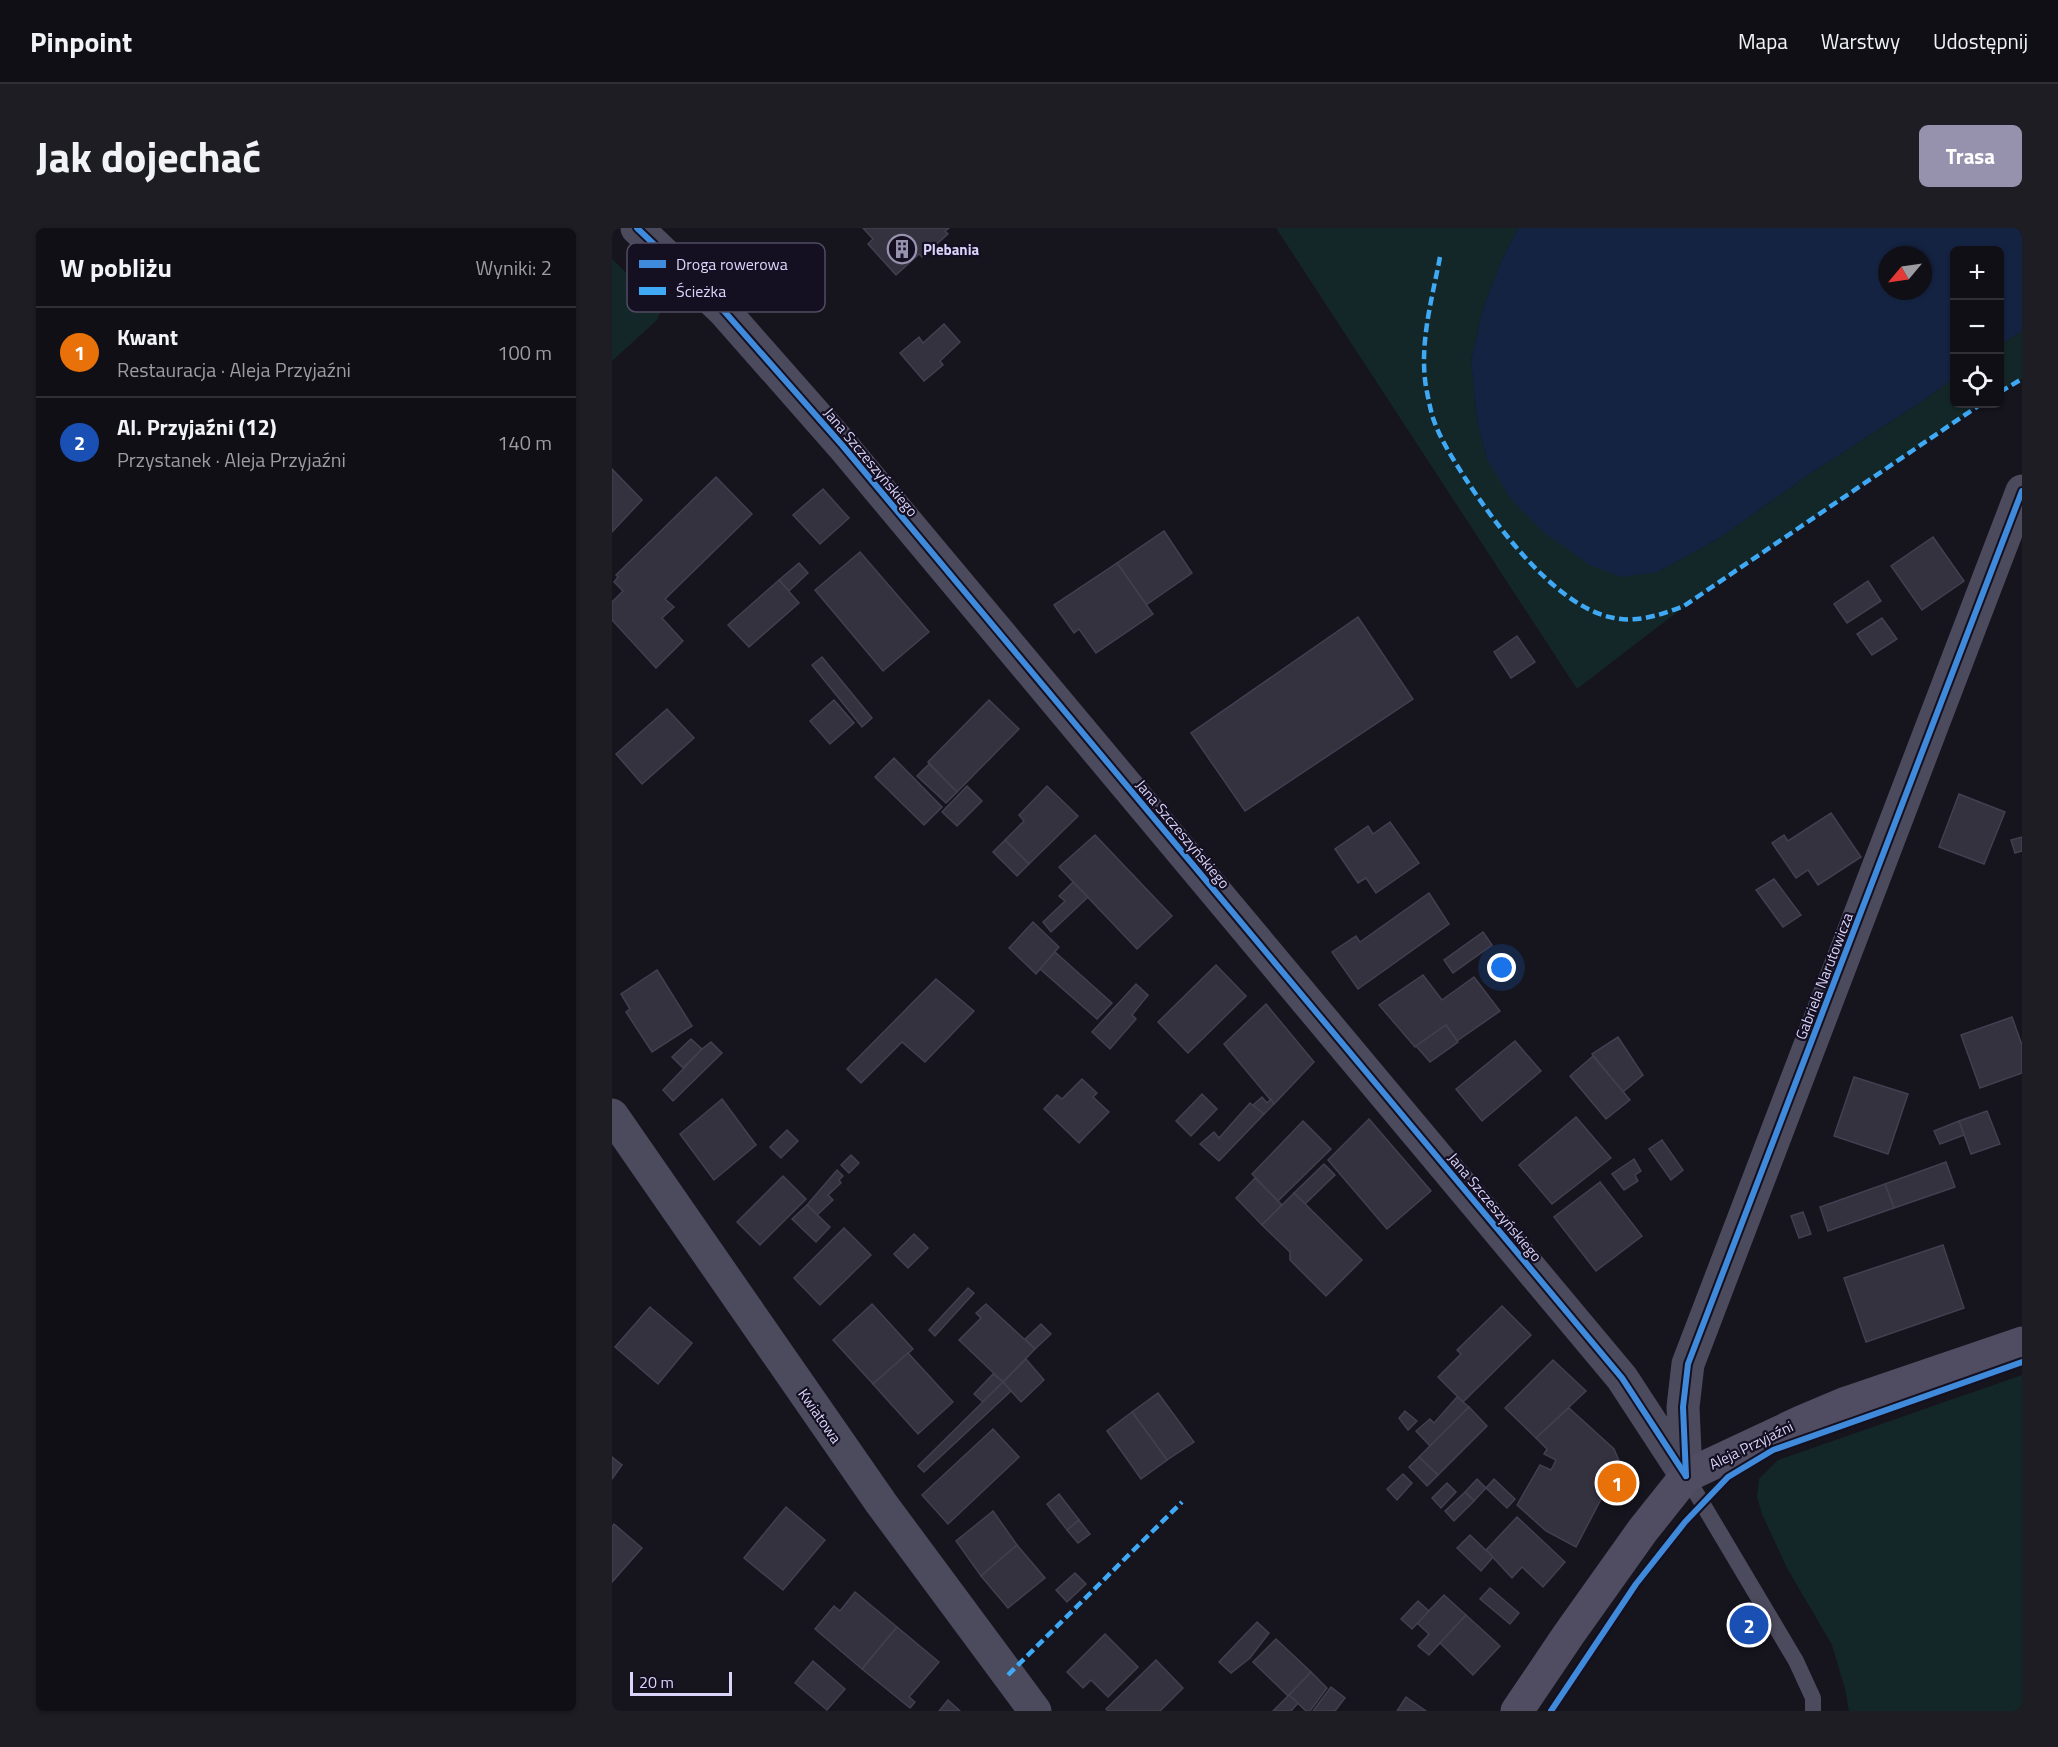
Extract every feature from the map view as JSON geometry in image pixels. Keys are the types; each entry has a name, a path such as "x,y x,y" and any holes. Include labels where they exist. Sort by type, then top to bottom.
{"street":[{"name":"Jana Szczeszyńskiego","path":"637,228 653,243"},
{"name":"Jana Szczeszyńskiego","path":"725,312 842,445 1622,1378 1686,1476"},
{"name":"Gabriela Narutowicza","path":"1686,1476 1683,1407 1688,1364 2022,491"},
{"name":"Kwiatowa","path":"612,1115 881,1503 1035,1711"},
{"name":"Aleja Przyjaźni","path":"1517,1711 1643,1530 1686,1476 1846,1403 2022,1343"}],"lane":[{"path":"1686,1476 1796,1661 1813,1698 1813,1711"}],"green space":[{"path":"1276,228 1518,228 1501,262 1483,309 1471,361 1478,426 1487,459 1658,572 1721,537 1808,475 1950,381 1950,408 1975,408 1685,606 1577,689"},
{"path":"612,259 627,274 627,312 660,312 657,320 612,361"},
{"path":"2022,331 2022,379 2004,390 2004,354 2004,342"},
{"path":"2022,1375 2022,1711 1849,1711 1832,1645 1787,1568 1762,1514 1757,1497 1759,1479 1778,1460"}],"water":[{"path":"1518,228 2022,228 2022,331 2004,342 2004,246 1950,246 1950,381 1808,475 1721,537 1658,572 1622,577 1590,565 1542,531 1511,499 1487,459 1478,426 1471,361 1483,309 1501,262"}],"building":[{"name":"Plebania","path":"863,228 949,228 945,231 948,234 922,257 919,254 896,275 868,244 873,239"},
{"path":"944,324 960,342 940,361 943,365 924,381 900,353 919,337 923,343"},
{"path":"612,469 642,500 612,532"},
{"path":"716,477 752,514 665,599 674,607 662,618 683,641 656,668 612,620 612,602 623,591 614,582 618,577 616,575"},
{"path":"823,489 849,518 820,544 793,515"},
{"path":"1164,531 1192,573 1146,605 1117,563"},
{"path":"1933,537 1964,581 1922,610 1891,566"},
{"path":"860,552 929,632 883,671 815,590"},
{"path":"799,563 808,573 789,591 779,580"},
{"path":"1117,563 1153,614 1096,653 1079,629 1074,633 1054,605"},
{"path":"779,580 799,603 749,647 728,625"},
{"path":"1868,581 1881,601 1847,623 1834,604"},
{"path":"1358,617 1413,699 1245,811 1191,733"},
{"path":"1882,618 1897,639 1872,655 1857,634"},
{"path":"1517,636 1535,662 1511,678 1494,652"},
{"path":"822,657 872,718 862,727 812,665"},
{"path":"834,700 854,723 830,744 810,721"},
{"path":"989,700 1019,729 957,792 928,762"},
{"path":"667,709 694,738 642,784 616,754"},
{"path":"894,758 942,807 924,825 875,777"},
{"path":"929,764 957,792 946,803 917,776"},
{"path":"967,786 982,801 957,826 942,812"},
{"path":"1047,786 1078,816 1029,864 1005,840 1024,821 1019,815"},
{"path":"1959,794 2005,812 1984,864 1939,847"},
{"path":"1831,813 1861,857 1818,885 1808,870 1796,878 1772,843 1784,835 1788,841"},
{"path":"1390,822 1419,863 1376,893 1366,878 1358,883 1335,849 1368,826 1373,834"},
{"path":"1095,835 1172,916 1137,949 1059,867"},
{"path":"2022,837 2022,851 2015,853 2011,840"},
{"path":"1005,840 1029,864 1017,876 993,852"},
{"path":"1774,879 1801,915 1783,927 1756,890"},
{"path":"1073,882 1088,897 1051,932 1043,922 1065,901 1059,896"},
{"path":"1429,893 1449,924 1358,989 1332,952 1356,936 1360,942"},
{"path":"1033,922 1059,947 1036,974 1009,948"},
{"path":"1483,932 1492,945 1453,973 1444,960"},
{"path":"1055,952 1112,1003 1097,1019 1040,969"},
{"path":"1216,965 1246,996 1188,1053 1158,1022"},
{"path":"657,970 692,1026 652,1052 626,1012 630,1009 621,994"},
{"path":"1423,975 1442,1000 1474,977 1500,1011 1457,1041 1446,1025 1415,1047 1379,1005"},
{"path":"936,979 974,1011 925,1062 902,1042 861,1083 847,1069"},
{"path":"1136,984 1148,995 1132,1015 1136,1019 1110,1049 1092,1032"},
{"path":"1266,1004 1314,1062 1274,1104 1224,1044"},
{"path":"2012,1017 2022,1045 2022,1073 1980,1088 1961,1035"},
{"path":"1446,1025 1458,1042 1430,1062 1416,1046"},
{"path":"1618,1037 1643,1075 1623,1092 1592,1054"},
{"path":"691,1039 702,1049 683,1068 672,1057"},
{"path":"1515,1041 1541,1071 1482,1121 1456,1089"},
{"path":"711,1042 722,1053 673,1101 663,1090"},
{"path":"1593,1056 1630,1100 1606,1119 1570,1076"},
{"path":"1854,1077 1908,1094 1888,1154 1834,1136"},
{"path":"1082,1079 1097,1093 1093,1097 1109,1112 1079,1143 1044,1109 1057,1095 1062,1099"},
{"path":"1202,1094 1217,1109 1191,1136 1176,1121"},
{"path":"1262,1097 1267,1103 1271,1099 1274,1104 1264,1114 1252,1106"},
{"path":"722,1099 756,1145 714,1180 680,1134"},
{"path":"1250,1103 1264,1114 1219,1161 1200,1144 1214,1132 1219,1138"},
{"path":"1987,1111 2000,1144 1971,1154 1959,1121"},
{"path":"1576,1117 1611,1158 1552,1204 1519,1165"},
{"path":"1369,1119 1431,1191 1387,1229 1328,1160"},
{"path":"1303,1121 1331,1149 1278,1201 1252,1174"},
{"path":"1959,1121 1964,1135 1940,1144 1934,1131"},
{"path":"787,1130 798,1141 781,1158 770,1147"},
{"path":"1662,1140 1683,1170 1671,1180 1649,1149"},
{"path":"851,1155 859,1163 849,1173 841,1165"},
{"path":"1634,1159 1641,1171 1635,1175 1638,1181 1624,1190 1612,1174"},
{"path":"1946,1162 1955,1187 1894,1208 1885,1184"},
{"path":"1324,1164 1335,1175 1305,1204 1294,1193"},
{"path":"837,1170 843,1176 839,1180 841,1183 828,1195 833,1200 817,1215 807,1205"},
{"path":"783,1176 806,1199 760,1245 737,1222"},
{"path":"1255,1178 1282,1205 1262,1225 1236,1198"},
{"path":"1600,1182 1642,1236 1596,1271 1554,1217"},
{"path":"1885,1184 1894,1208 1828,1231 1820,1207"},
{"path":"1294,1193 1362,1260 1326,1296 1290,1260 1290,1252 1262,1225"},
{"path":"807,1205 830,1227 816,1242 792,1219"},
{"path":"1803,1212 1811,1234 1799,1238 1791,1216"},
{"path":"844,1228 871,1255 820,1305 794,1278"},
{"path":"914,1234 928,1248 908,1268 894,1254"},
{"path":"1943,1245 1964,1308 1866,1342 1844,1278"},
{"path":"968,1288 974,1293 935,1336 929,1330"},
{"path":"872,1304 913,1349 873,1384 833,1340"},
{"path":"986,1304 1035,1349 1003,1382 959,1340 981,1318 976,1313"},
{"path":"1502,1306 1531,1335 1463,1402 1438,1377 1461,1354 1457,1350"},
{"path":"650,1307 692,1343 658,1384 615,1347"},
{"path":"1041,1324 1051,1334 1035,1349 1025,1339"},
{"path":"908,1353 953,1402 918,1434 873,1384"},
{"path":"1026,1359 1044,1380 1021,1402 1003,1382"},
{"path":"1553,1360 1586,1391 1536,1438 1505,1408"},
{"path":"993,1374 1003,1382 983,1402 974,1394"},
{"path":"1003,1382 1011,1391 924,1472 918,1466"},
{"path":"1158,1393 1194,1442 1167,1460 1132,1412"},
{"path":"1457,1397 1469,1407 1430,1446 1416,1431 1430,1419 1434,1423"},
{"path":"1469,1407 1487,1426 1438,1475 1419,1457"},
{"path":"1569,1408 1614,1449 1620,1463 1576,1547 1546,1531 1517,1505 1540,1465 1551,1470 1556,1460 1544,1454 1547,1449 1536,1438"},
{"path":"1405,1411 1417,1421 1408,1430 1399,1418"},
{"path":"1132,1412 1167,1460 1141,1479 1107,1431"},
{"path":"993,1429 1019,1457 948,1524 922,1495"},
{"path":"612,1457 622,1465 612,1479"},
{"path":"1419,1457 1438,1475 1427,1486 1409,1467"},
{"path":"1403,1474 1412,1483 1397,1500 1387,1489"},
{"path":"1477,1479 1486,1488 1474,1501 1465,1492"},
{"path":"1494,1479 1515,1499 1507,1508 1486,1488"},
{"path":"1447,1483 1456,1492 1441,1508 1432,1498"},
{"path":"1465,1492 1474,1501 1454,1521 1445,1511"},
{"path":"1059,1494 1079,1520 1067,1530 1047,1504"},
{"path":"786,1507 825,1540 783,1590 744,1558"},
{"path":"993,1511 1017,1545 981,1576 956,1541"},
{"path":"1517,1517 1565,1562 1543,1587 1522,1567 1512,1578 1486,1550"},
{"path":"1079,1520 1090,1534 1078,1543 1067,1530"},
{"path":"614,1524 642,1548 612,1582 612,1527"},
{"path":"1470,1535 1493,1557 1481,1571 1457,1548"},
{"path":"1017,1545 1045,1578 1008,1608 981,1576"},
{"path":"1075,1573 1086,1584 1067,1602 1056,1590"},
{"path":"1490,1588 1519,1613 1510,1624 1480,1599"},
{"path":"855,1592 897,1627 862,1669 815,1629 834,1606 840,1611"},
{"path":"1444,1595 1466,1615 1429,1655 1418,1646 1429,1634 1417,1623"},
{"path":"1418,1601 1429,1611 1412,1629 1401,1619"},
{"path":"1466,1615 1500,1646 1473,1675 1440,1643"},
{"path":"1257,1622 1269,1633 1250,1658 1231,1673 1219,1662"},
{"path":"897,1627 939,1662 909,1697 915,1702 910,1708 862,1669"},
{"path":"1105,1634 1138,1667 1108,1697 1091,1680 1083,1688 1067,1672"},
{"path":"1276,1639 1311,1672 1288,1696 1253,1662"},
{"path":"1156,1660 1183,1688 1160,1711 1108,1711 1106,1709"},
{"path":"813,1661 845,1689 827,1710 795,1683"},
{"path":"1311,1672 1327,1688 1310,1711 1306,1711 1289,1695"},
{"path":"1331,1687 1345,1698 1335,1711 1313,1711"},
{"path":"1289,1695 1298,1703 1291,1711 1273,1711"},
{"path":"1406,1697 1426,1711 1397,1711"},
{"path":"948,1700 960,1711 939,1711"}],"marked path":[{"path":"1440,257 1427,322 1424,354 1426,387 1439,434 1478,497 1529,562 1570,598 1592,611 1614,618 1641,619 1684,606 1975,408"},
{"path":"2004,390 2022,379"},
{"path":"1008,1675 1182,1502"}],"cycle path":[{"path":"637,228 653,243"},
{"path":"725,312 842,445 1622,1378 1686,1476"},
{"path":"1686,1476 1683,1407 1688,1364 2022,491"},
{"path":"1551,1711 1636,1584 1685,1522 1728,1477 1773,1450 2022,1362"}],"place":[{"name":"Plebania","path":"902,249"},
{"name":"Kwant","path":"1617,1483"},
{"name":"Al. Przyjaźni (12)","path":"1749,1625"}]}
